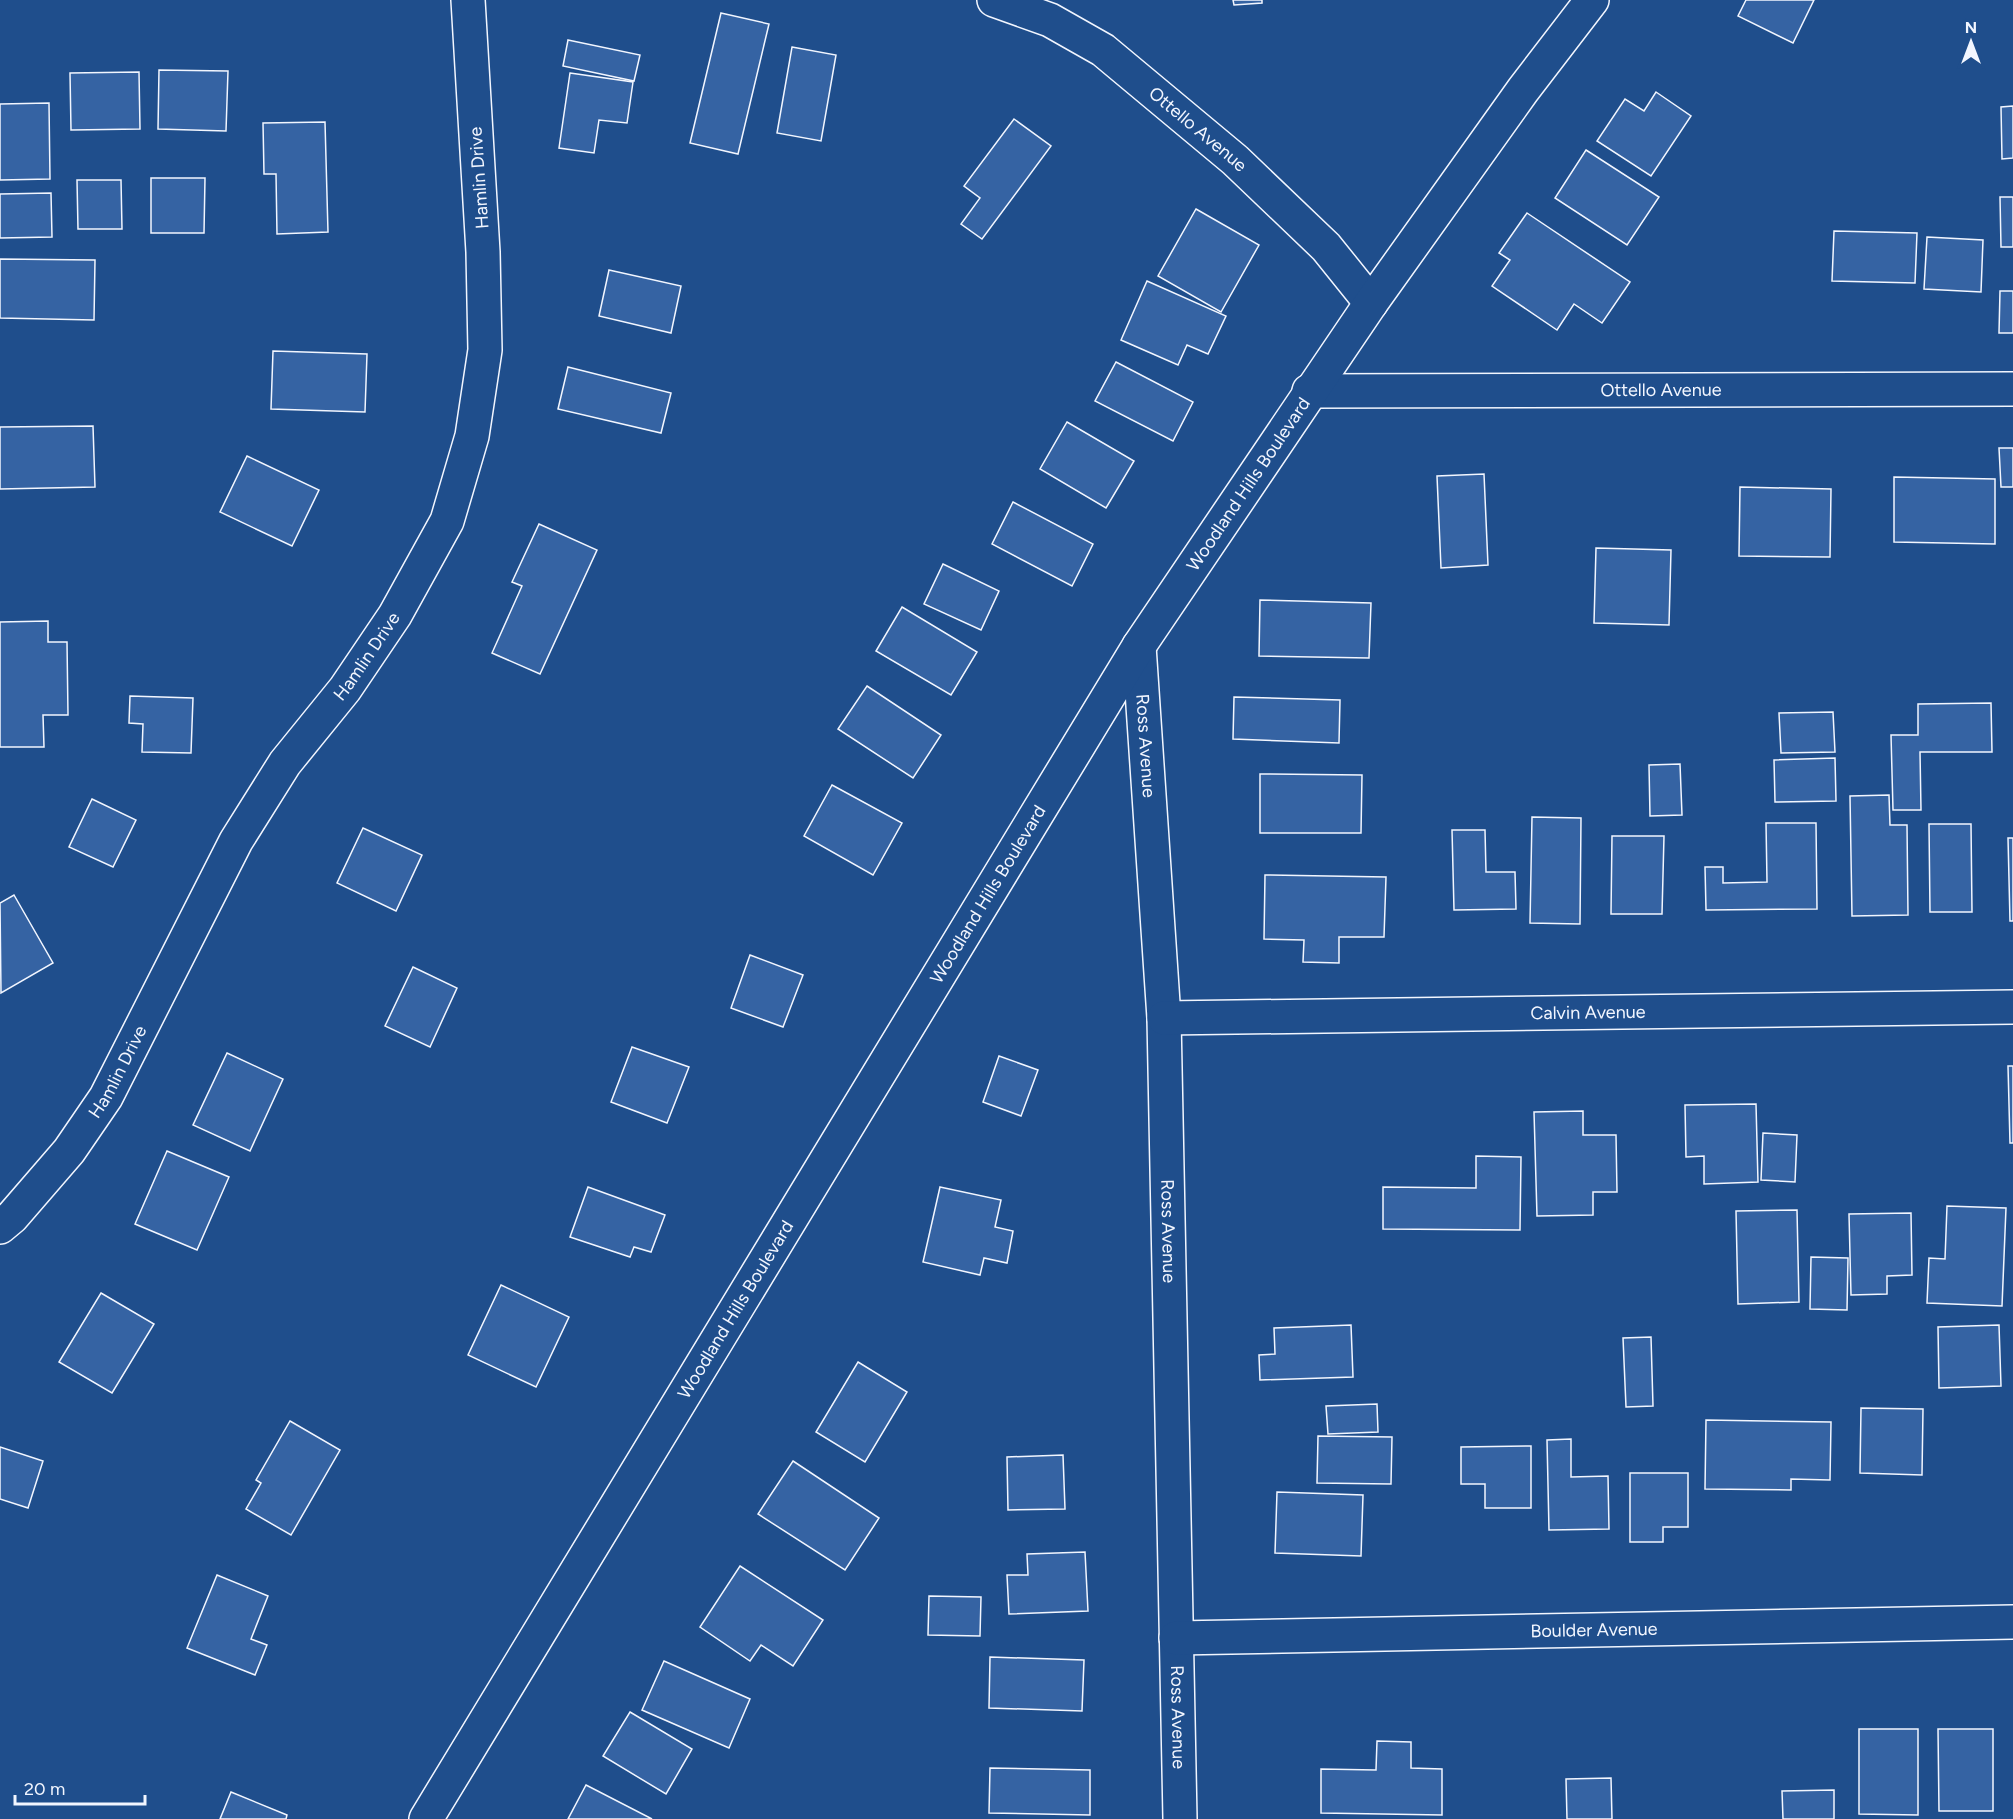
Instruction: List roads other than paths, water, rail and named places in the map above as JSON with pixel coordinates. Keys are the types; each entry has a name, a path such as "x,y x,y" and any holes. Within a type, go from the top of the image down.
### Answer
{"street":[{"name":"Hamlin Drive","path":"0,1227 12,1217 69,1151 106,1097 236,841 285,763 345,689 395,615 447,520 472,436 485,350 483,252 468,0"},
{"name":"Ottello Avenue","path":"994,0 1049,10 1103,50 1235,160 1326,247 1371,303"},
{"name":"Woodland Hills Boulevard","path":"426,1819 1139,646 1309,391 1523,90 1592,0"},
{"name":"Ottello Avenue","path":"1309,391 2013,389"},
{"name":"Ross Avenue","path":"1139,646 1164,1018 1180,1819"},
{"name":"Calvin Avenue","path":"1164,1018 2013,1006"},
{"name":"Boulder Avenue","path":"1176,1638 2013,1622"}]}
